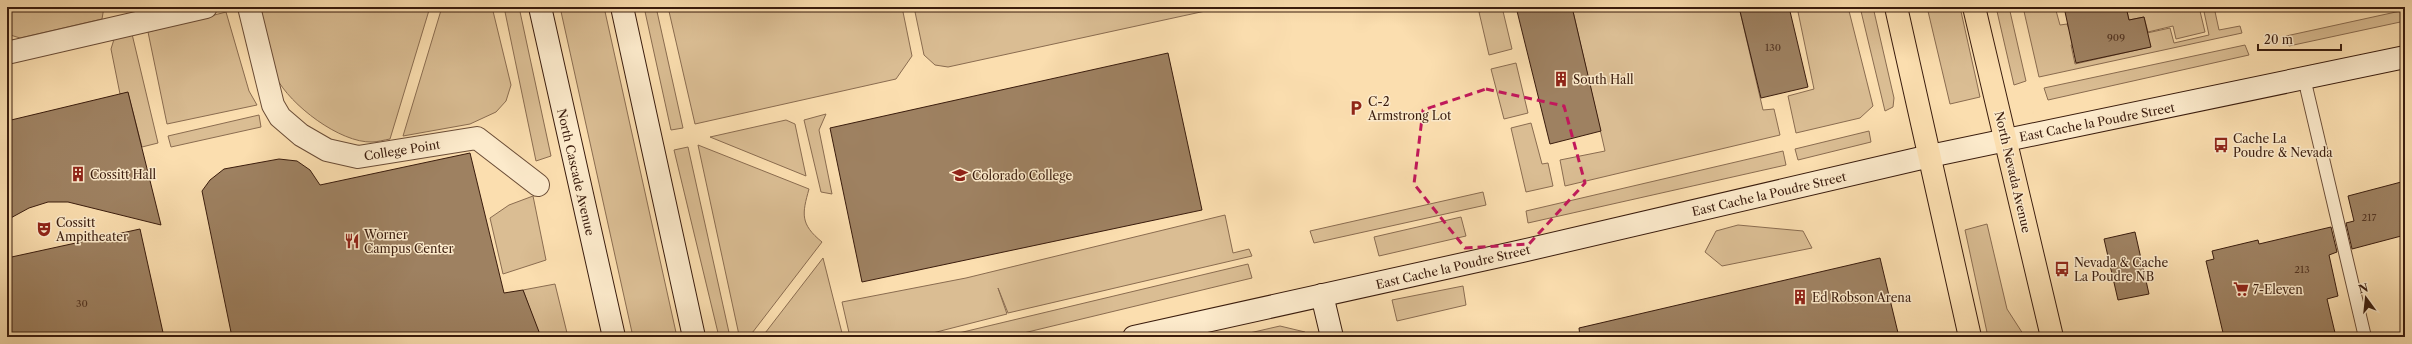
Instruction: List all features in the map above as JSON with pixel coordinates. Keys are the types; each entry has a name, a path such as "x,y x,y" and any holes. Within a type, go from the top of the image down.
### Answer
{"main road":[{"path":"1896,7 1970,337"},
{"name":"North Nevada Avenue","path":"1974,7 2007,140 2052,337"}],"street":[{"path":"11,52 206,7"},
{"name":"College Point","path":"249,7 273,105 280,117 301,135 327,150 358,157 478,138 538,185"},
{"name":"North Cascade Avenue","path":"540,7 614,337"},
{"path":"622,7 694,337"},
{"name":"East Cache la Poudre Street","path":"1134,337 1522,252 1930,156 2405,57"},
{"path":"1322,295 1332,337"}],"lane":[{"path":"2304,78 2365,337"}],"highlighted area":[{"path":"1486,89 1564,106 1585,183 1529,244 1465,248 1414,184 1423,110"}],"shaded area":[{"path":"7,7 104,7 102,19 20,38 7,34"},
{"path":"255,7 430,7 390,139 372,142 359,141 345,136 317,120 292,99 283,88 272,69"},
{"path":"442,7 492,7 511,85 506,101 496,112 470,124 403,136"},
{"path":"504,7 519,7 551,156 536,161"},
{"path":"560,7 604,7 677,337 633,337"},
{"path":"644,7 656,7 683,128 671,130"},
{"path":"668,7 902,7 912,56 896,79 695,124"},
{"path":"914,7 1213,7 1210,10 948,67 935,65 924,55"},
{"path":"1502,7 1512,49 1489,55 1479,12"},
{"path":"1572,7 1739,7 1763,110 1774,109 1780,135 1565,186 1560,160 1605,151"},
{"path":"1797,7 1848,7 1873,106 1860,118 1796,133 1788,96 1814,89"},
{"path":"1860,7 1873,7 1894,98 1893,107 1885,111"},
{"path":"1927,7 1960,7 1980,97 1950,104"},
{"path":"1996,7 2009,7 2026,81 2014,85"},
{"path":"2023,7 2055,7 2060,25 2067,24 2069,29 2085,42 2071,45 2075,64 2150,47 2147,33 2170,28 2174,43 2209,35 2203,7 2214,7 2219,30 2240,26 2242,33 2039,77"},
{"path":"2142,7 2199,7 2205,32 2176,39 2173,26 2148,32 2144,17 2129,20 2127,11"},
{"path":"2405,10 2405,21 2289,46 2286,36"},
{"path":"226,12 249,91 257,105 167,124 148,32"},
{"path":"132,34 158,143 142,147 128,93 120,94 111,49 115,36"},
{"path":"2245,45 2249,55 2048,100 2044,88"},
{"path":"1516,63 1528,113 1504,119 1491,69"},
{"path":"826,114 819,130 832,194 821,192 804,120"},
{"path":"259,115 261,127 171,147 168,136"},
{"path":"786,120 795,124 806,176 710,137"},
{"path":"1531,123 1542,164 1548,163 1553,186 1526,192 1511,128"},
{"path":"1869,131 1871,142 1798,160 1795,149"},
{"path":"698,145 809,189 804,212 806,224 815,236 822,242 749,337 739,335"},
{"path":"688,147 730,337 719,337 674,150"},
{"path":"1783,151 1786,165 1528,223 1526,211"},
{"path":"1483,192 1486,205 1314,243 1310,231"},
{"path":"533,196 546,260 503,274 490,218 509,205"},
{"path":"1225,215 1233,253 1249,249 1252,256 1008,313 998,288 1007,314 917,337 850,337 842,302 966,278"},
{"path":"1461,217 1466,236 1379,256 1374,237"},
{"path":"1987,224 2007,309 2025,337 1988,337 1965,230"},
{"path":"1738,225 1803,231 1812,248 1722,266 1705,252 1716,231"},
{"path":"823,258 843,337 762,337"},
{"path":"1248,264 1252,278 1007,337 942,337"},
{"path":"555,284 568,337 540,337 523,290"},
{"path":"1463,286 1466,305 1397,321 1392,300"},
{"path":"1280,326 1305,332 1307,337 1232,337"}],"building":[{"name":"South Hall","path":"1516,7 1572,7 1601,131 1550,144"},
{"path":"1739,7 1789,7 1808,87 1761,98"},
{"path":"2064,7 2126,7 2129,20 2144,17 2151,47 2076,63"},
{"path":"1168,53 1202,210 862,282 830,128"},
{"name":"Cossitt Hall","path":"128,92 161,225 68,202 48,202 29,208 7,220 7,121"},
{"name":"Worner Campus Center","path":"470,153 504,293 523,290 541,337 232,337 202,191 210,180 224,169 279,159 297,161 310,170 320,185"},
{"path":"2405,181 2405,235 2352,249 2346,223 2354,221 2348,196"},
{"path":"2331,227 2337,252 2329,255 2338,296 2327,299 2336,337 2224,337 2206,261 2214,259 2212,251 2258,240 2259,244"},
{"path":"140,229 164,337 7,337 7,258"},
{"path":"2135,232 2149,294 2118,300 2104,239"},
{"name":"Ed Robson Arena","path":"1880,258 1899,337 1580,337 1579,328"}],"place":[{"name":"South Hall","path":"1561,79"},
{"name":"C-2 Armstrong Lot","path":"1356,108"},
{"name":"Cache La Poudre & Nevada","path":"2221,145"},
{"name":"Cossitt Hall","path":"78,174"},
{"name":"Colorado College","path":"960,175"},
{"name":"Cossitt Ampitheater","path":"44,229"},
{"name":"Worner Campus Center","path":"352,241"},
{"name":"Nevada & Cache La Poudre NB","path":"2062,269"},
{"name":"7-Eleven","path":"2241,289"},
{"name":"Ed Robson Arena","path":"1800,297"}]}
